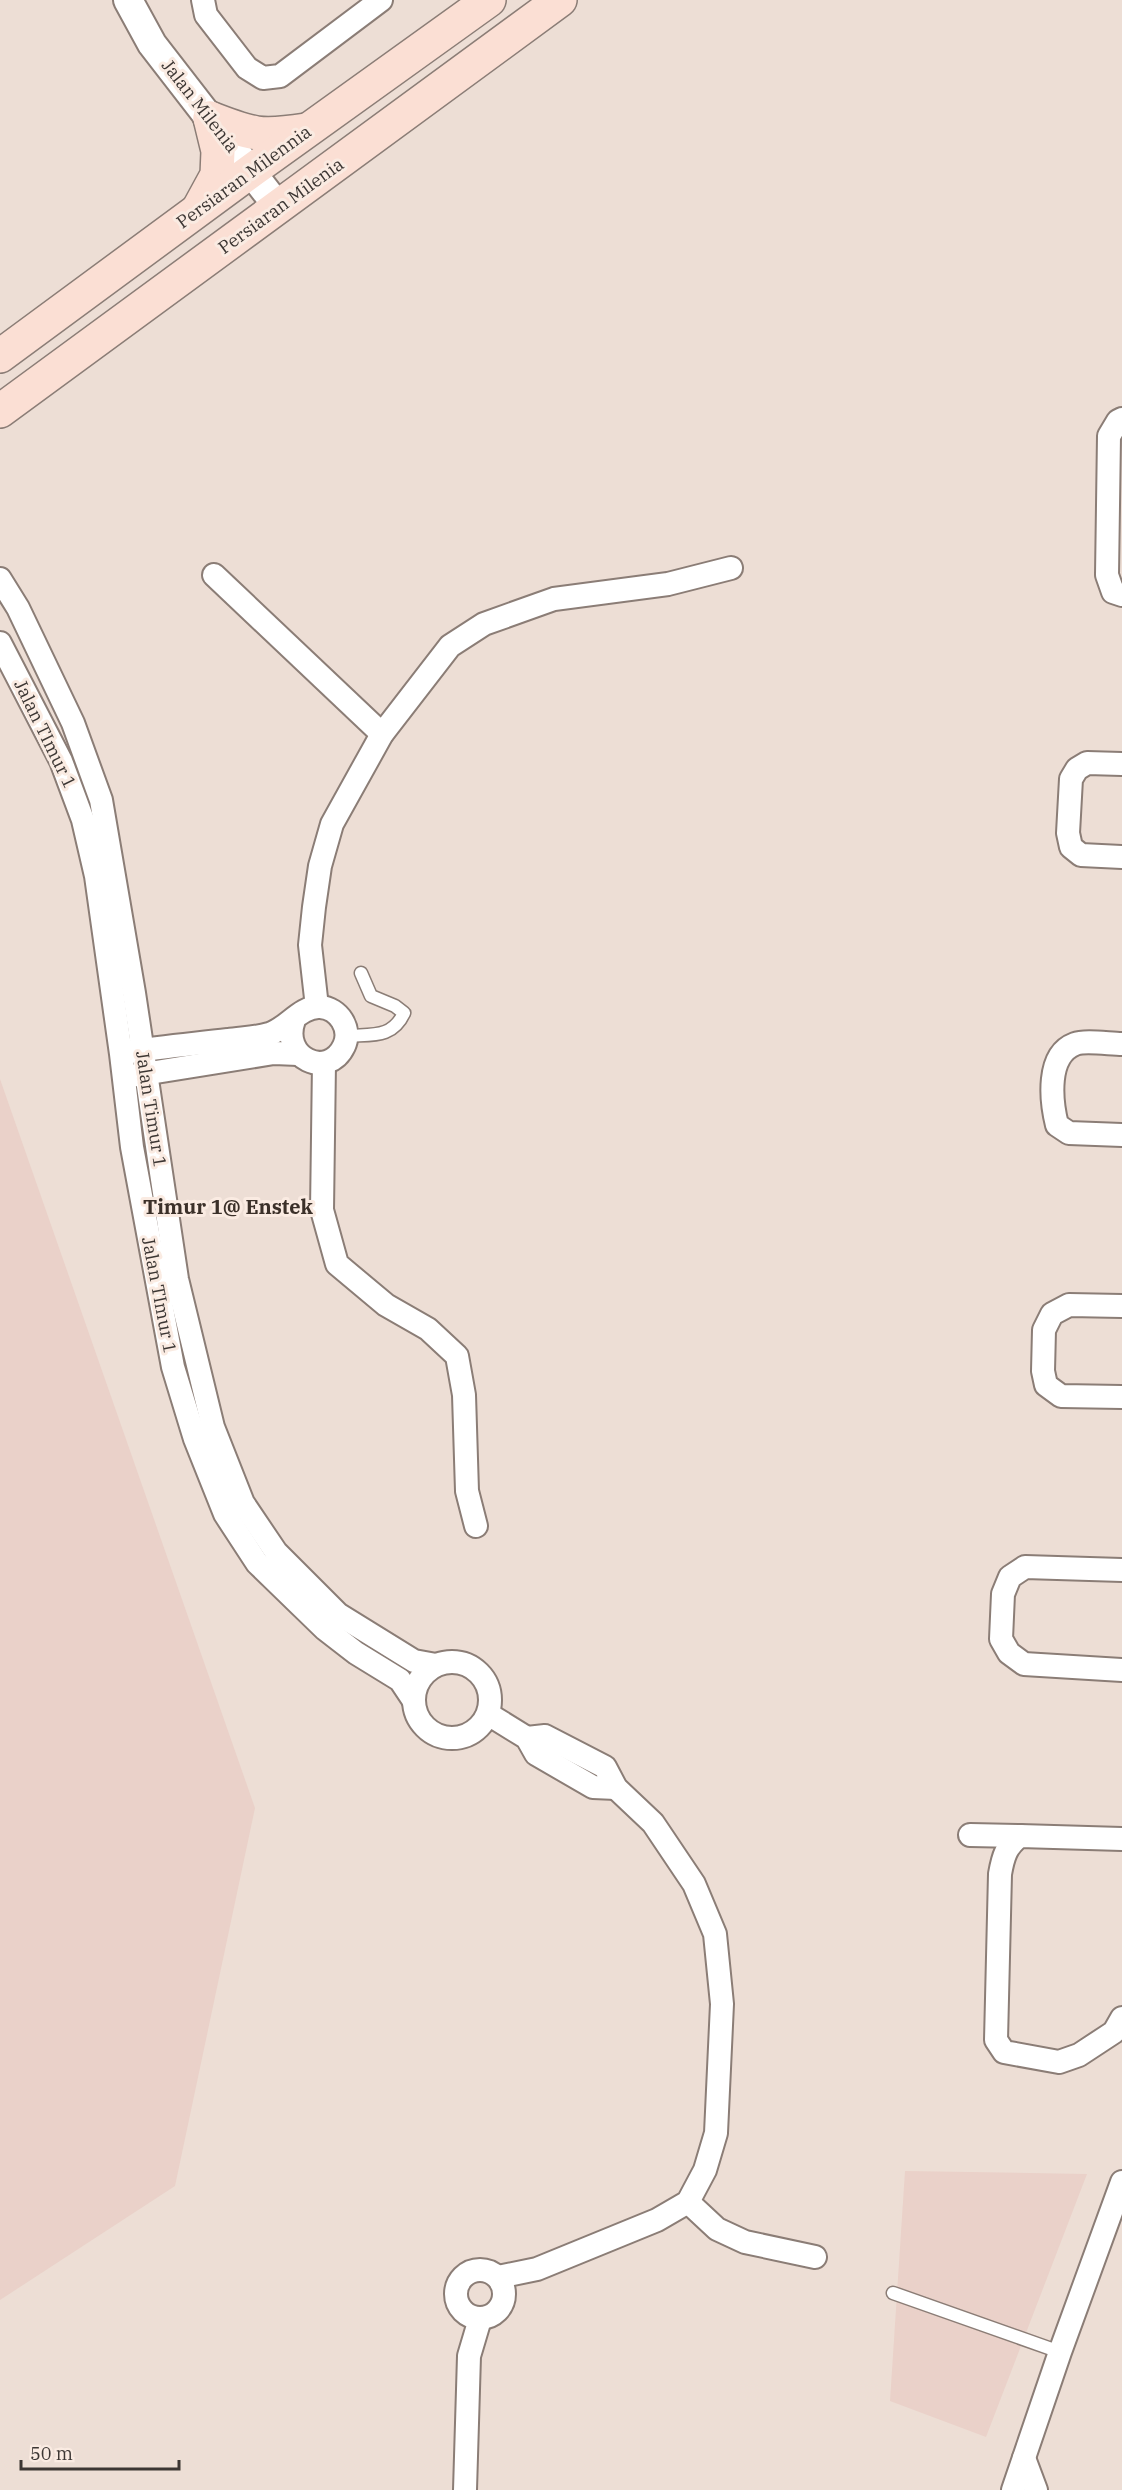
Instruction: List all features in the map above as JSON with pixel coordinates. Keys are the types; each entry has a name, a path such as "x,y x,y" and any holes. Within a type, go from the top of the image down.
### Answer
{"main road":[{"name":"Persiaran Milennia","path":"0,356 251,171 489,0"},
{"name":"Persiaran Milenia","path":"0,411 560,0"},
{"path":"210,118 248,134 272,135 309,129"},
{"path":"198,210 217,175 218,151 210,118"}],"street":[{"name":"Jalan Milenia","path":"128,0 152,44 279,208"},
{"path":"203,0 206,15 247,68 263,78 280,76 381,0"},
{"path":"1122,419 1118,421 1109,436 1107,576 1113,592 1122,595"},
{"path":"317,1007 310,945 320,866 333,824 382,734 450,645 484,624 554,599 668,584 731,568"},
{"path":"213,575 382,734"},
{"name":"Jalan Timur 1","path":"0,579 18,608 73,723 101,800 135,1076 177,1279 213,1427 243,1503 276,1552 338,1614 414,1661 436,1665"},
{"name":"Jalan TImur 1","path":"0,643 62,761 83,820 131,1052"},
{"path":"1122,764 1087,763 1077,769 1071,779 1068,833 1071,847 1081,855 1122,857"},
{"path":"131,1052 269,1034 308,1009 317,1007 326,1008 341,1018 347,1036 340,1053 324,1063 314,1063 298,1054 274,1053 135,1076"},
{"path":"294,1020 291,1038 298,1054"},
{"path":"1122,1044 1076,1043 1061,1053 1055,1067 1053,1108 1057,1125 1069,1132 1122,1135"},
{"path":"324,1063 322,1210 337,1264 386,1305 428,1329 457,1356 464,1395 467,1491 476,1527"},
{"name":"Jalan TImur 1","path":"135,1076 132,1147 173,1367 195,1439 225,1514 257,1563 325,1629 356,1653 400,1680 414,1701"},
{"path":"1122,1306 1069,1305 1052,1314 1044,1330 1043,1371 1046,1385 1061,1396 1122,1397"},
{"path":"1122,1570 1025,1567 1010,1576 1003,1594 1001,1639 1009,1653 1024,1664 1122,1670"},
{"path":"448,1661 461,1662 474,1667 483,1676 489,1688 491,1701 488,1714 480,1726 468,1735 453,1738 439,1736 426,1728 417,1715 414,1701 419,1681 426,1672 448,1661"},
{"path":"488,1714 527,1738 536,1754 593,1787 616,1788 653,1823 694,1884 716,1934 722,2004 716,2133 705,2170 688,2202 657,2220 537,2269 498,2277"},
{"path":"970,1835 1122,1839"},
{"path":"1020,1836 1010,1844 1003,1856 1000,1874 996,2040 1004,2052 1059,2062 1079,2055 1114,2032 1122,2018"},
{"path":"1013,2490 1122,2181"},
{"path":"688,2202 717,2229 745,2242 815,2257"},
{"path":"479,2269 490,2271 498,2277 505,2295 503,2304 497,2312 480,2319 469,2316 461,2309 456,2289 461,2279 469,2272 479,2269"},
{"path":"465,2490 469,2356 480,2319"},
{"path":"1024,2458 1036,2490"}],"lane":[{"path":"347,1036 387,1033 400,1023 404,1014 395,1006 371,996 361,973"},
{"path":"893,2293 1060,2352"}],"shaded area":[{"path":"0,1079 255,1808 175,2186 0,2300"},
{"path":"905,2171 1087,2174 986,2437 890,2401"}],"district":[{"name":"Timur 1@ Enstek","path":"228,1207"}]}
